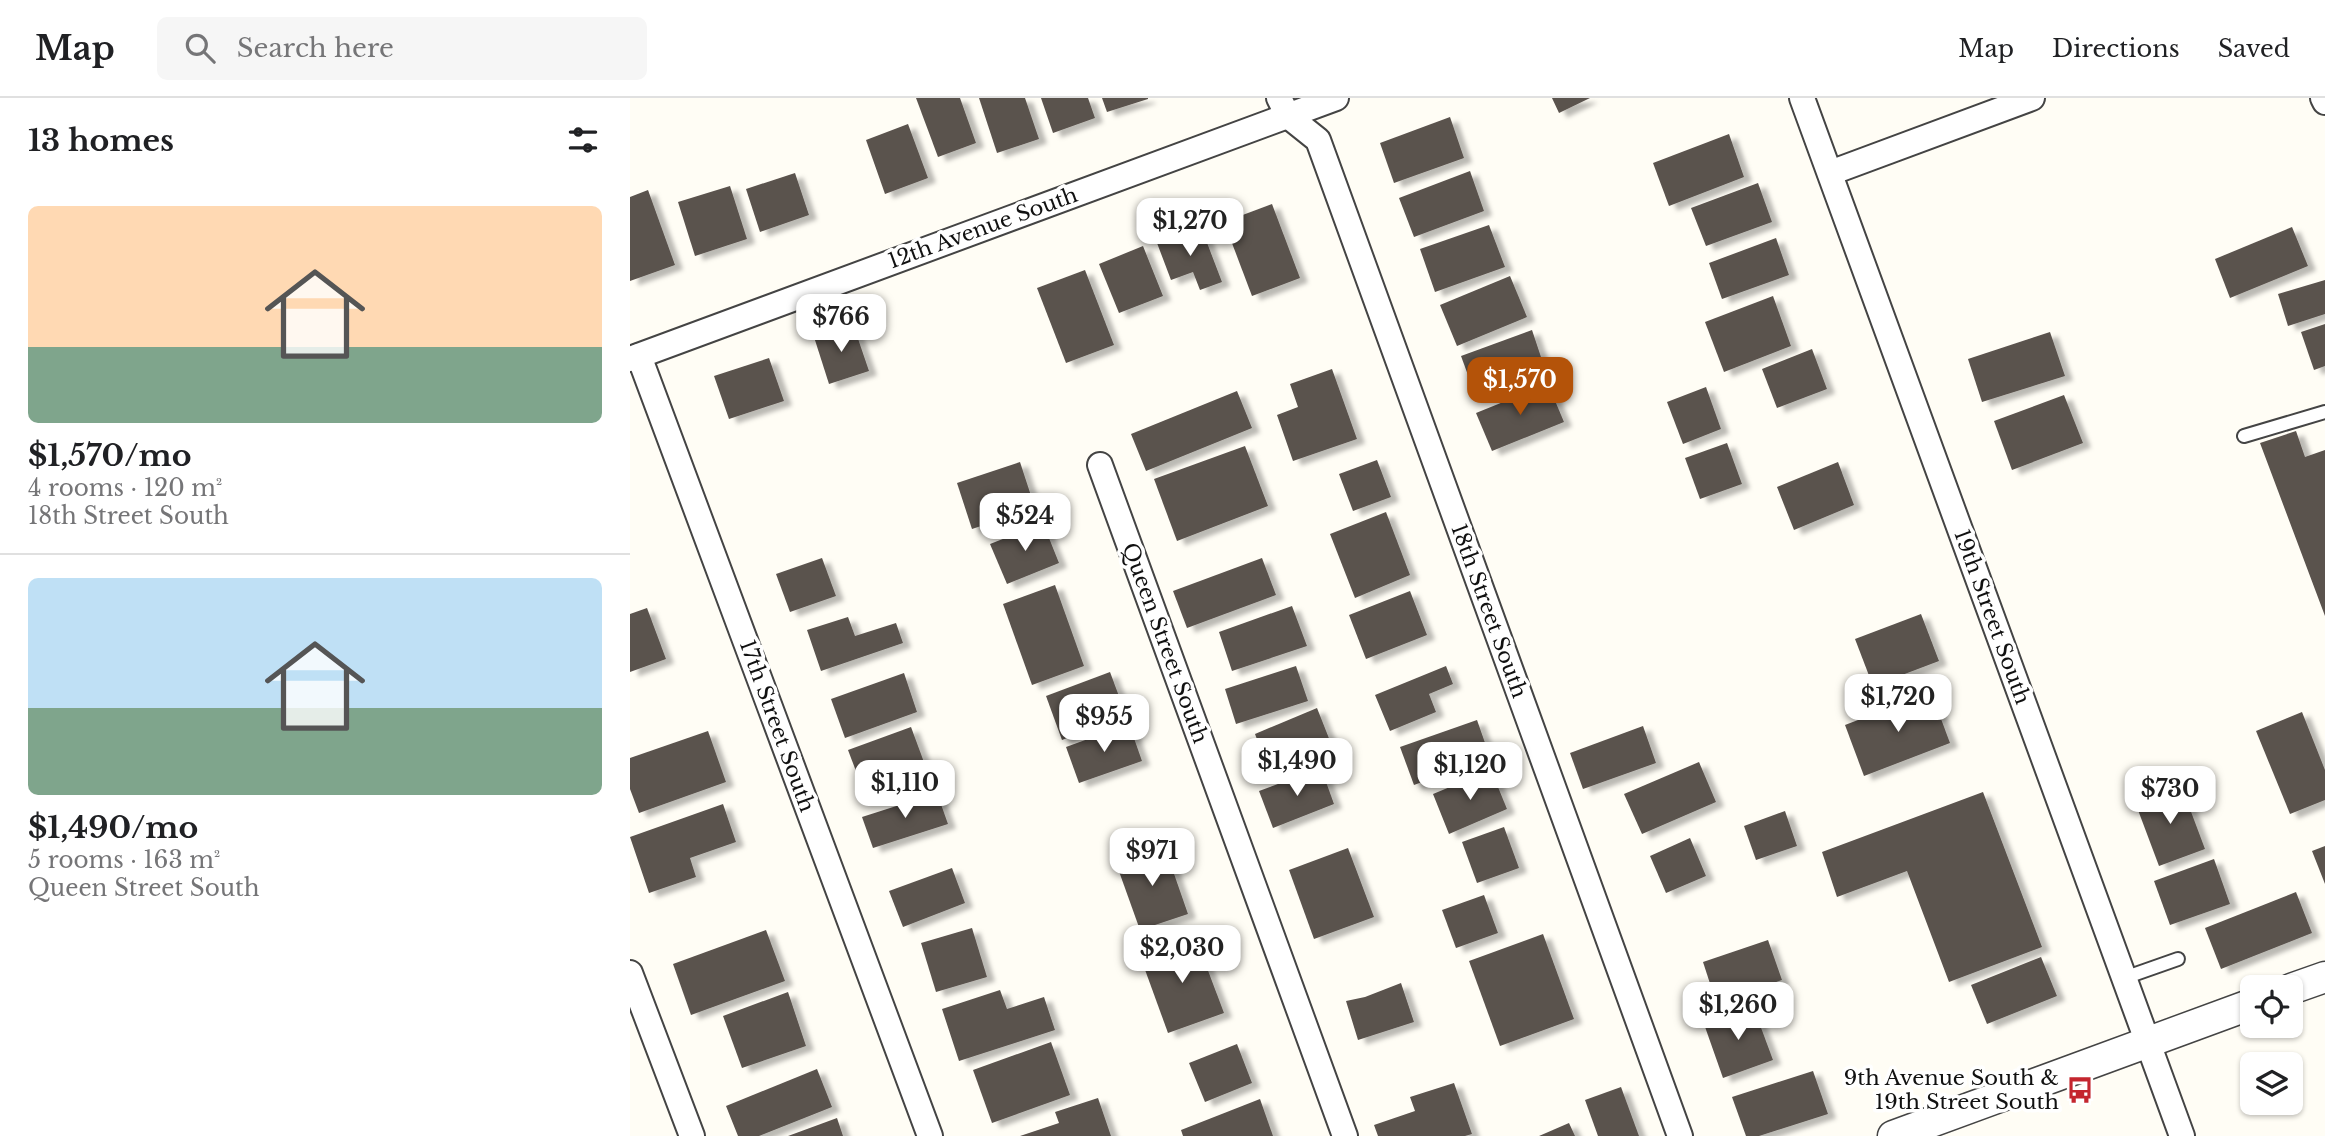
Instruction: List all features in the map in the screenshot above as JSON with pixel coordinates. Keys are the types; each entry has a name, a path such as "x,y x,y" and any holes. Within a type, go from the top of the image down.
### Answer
{"street":[{"name":"12th Avenue South","path":"634,357 1284,107 1336,98"},
{"name":"19th Street South","path":"1802,98 2182,1136"},
{"path":"1830,173 2032,98"},
{"name":"18th Street South","path":"1284,107 1318,140 1680,1136"},
{"name":"17th Street South","path":"634,357 930,1136"},
{"name":"Queen Street South","path":"1100,465 1345,1136"},
{"path":"630,973 691,1136"},
{"path":"2303,985 2325,977"},
{"path":"1893,1136 2240,1008"}],"lane":[{"path":"2244,436 2325,412"},
{"path":"2124,978 2178,959"}],"building":[{"path":"916,98 960,98 976,143 938,157"},
{"path":"979,98 1025,98 1039,139 997,153"},
{"path":"1041,98 1088,98 1095,118 1053,133"},
{"path":"1102,98 1148,98 1148,99 1107,112"},
{"path":"1552,98 1590,98 1559,113"},
{"path":"1450,117 1464,158 1394,183 1380,143"},
{"path":"908,124 928,178 885,194 866,140"},
{"path":"1729,134 1744,177 1669,206 1653,163"},
{"path":"1470,171 1484,211 1414,237 1399,198"},
{"path":"795,173 809,215 760,232 746,189"},
{"path":"1758,183 1772,222 1706,246 1691,208"},
{"path":"730,186 747,239 695,256 678,202"},
{"path":"648,190 675,265 630,281 630,197"},
{"path":"1272,204 1300,278 1252,296 1224,222"},
{"path":"1489,225 1505,267 1435,292 1420,249"},
{"path":"1201,227 1222,282 1200,290 1193,272 1171,280 1157,243"},
{"path":"2292,227 2308,266 2230,298 2215,259"},
{"path":"1776,238 1789,275 1722,299 1709,263"},
{"path":"1143,246 1163,296 1119,313 1099,264"},
{"path":"1085,270 1114,345 1066,363 1037,288"},
{"path":"1510,276 1527,317 1457,346 1440,305"},
{"path":"2325,280 2325,314 2288,326 2278,294"},
{"path":"1773,296 1791,346 1724,372 1705,322"},
{"path":"853,324 869,371 829,384 814,337"},
{"path":"2325,324 2325,366 2314,370 2301,332"},
{"path":"1532,330 1546,372 1476,397 1461,356"},
{"path":"2050,332 2065,376 1982,402 1968,359"},
{"path":"1812,349 1827,389 1777,408 1762,369"},
{"path":"769,358 784,401 729,419 714,376"},
{"path":"1332,369 1357,439 1293,461 1277,415 1298,407 1290,384"},
{"path":"1548,384 1564,422 1492,451 1476,413"},
{"path":"1706,387 1721,429 1683,444 1667,402"},
{"path":"1237,391 1252,428 1146,471 1131,434"},
{"path":"2064,395 2083,443 2012,470 1994,421"},
{"path":"2296,431 2305,457 2325,450 2325,616 2260,443"},
{"path":"1727,443 1742,484 1700,499 1685,458"},
{"path":"1245,446 1268,506 1177,541 1154,479"},
{"path":"1377,460 1391,497 1353,511 1339,474"},
{"path":"1020,462 1035,508 972,529 957,483"},
{"path":"1838,462 1854,505 1794,530 1777,487"},
{"path":"1386,512 1410,575 1355,598 1330,534"},
{"path":"1043,523 1059,563 1007,584 990,544"},
{"path":"822,558 836,596 790,612 776,574"},
{"path":"1262,558 1276,595 1187,628 1173,591"},
{"path":"1055,585 1084,666 1032,685 1003,604"},
{"path":"1410,591 1427,635 1366,659 1349,615"},
{"path":"1292,606 1307,646 1232,671 1219,632"},
{"path":"647,608 666,659 630,672 630,614"},
{"path":"1921,614 1939,661 1873,686 1855,639"},
{"path":"848,617 855,636 896,623 903,643 821,671 807,630"},
{"path":"1296,666 1308,701 1236,724 1225,689"},
{"path":"1446,666 1453,684 1429,694 1436,712 1390,731 1375,695"},
{"path":"1110,672 1126,715 1062,740 1046,696"},
{"path":"904,673 917,712 845,738 831,699"},
{"path":"1931,692 1950,743 1864,776 1845,725"},
{"path":"1317,708 1334,751 1271,776 1255,734"},
{"path":"2302,712 2325,770 2325,800 2290,814 2256,731"},
{"path":"1477,720 1490,757 1414,785 1400,747"},
{"path":"1129,724 1142,761 1079,783 1066,747"},
{"path":"1643,726 1656,763 1583,789 1570,753"},
{"path":"911,727 928,773 865,795 848,750"},
{"path":"708,731 726,782 639,813 630,789 630,758"},
{"path":"1699,762 1716,802 1642,834 1624,794"},
{"path":"1321,768 1334,804 1273,828 1259,791"},
{"path":"1491,770 1507,809 1449,834 1433,794"},
{"path":"2181,785 2205,849 2159,866 2135,802"},
{"path":"1983,792 2042,947 1949,982 1907,871 1837,897 1822,852"},
{"path":"937,793 948,824 873,848 862,817"},
{"path":"723,804 736,842 690,858 696,877 649,893 630,837"},
{"path":"1785,811 1797,846 1756,860 1744,826"},
{"path":"1504,827 1519,868 1477,883 1462,842"},
{"path":"1690,838 1706,876 1666,893 1650,856"},
{"path":"1164,845 1188,914 1140,930 1116,863"},
{"path":"2325,846 2325,884 2312,851"},
{"path":"1348,848 1374,917 1314,939 1289,870"},
{"path":"2214,859 2230,904 2170,925 2154,881"},
{"path":"952,868 965,903 903,927 889,891"},
{"path":"2296,892 2312,933 2221,969 2205,928"},
{"path":"1484,895 1498,933 1456,948 1442,910"},
{"path":"972,928 987,977 936,992 921,943"},
{"path":"766,930 785,981 691,1015 673,964"},
{"path":"1543,934 1574,1019 1500,1046 1469,961"},
{"path":"1195,936 1224,1013 1168,1033 1140,956"},
{"path":"1768,940 1782,980 1716,1002 1703,962"},
{"path":"2041,957 2057,996 1987,1024 1971,985"},
{"path":"1401,983 1414,1022 1358,1040 1346,1001 1365,997"},
{"path":"1000,990 1007,1009 1044,997 1055,1030 959,1061 942,1009"},
{"path":"788,992 806,1046 742,1068 723,1016"},
{"path":"1753,1006 1773,1060 1723,1078 1704,1024"},
{"path":"1051,1042 1070,1095 992,1123 973,1070"},
{"path":"1237,1044 1252,1083 1205,1102 1189,1063"},
{"path":"817,1069 832,1107 759,1136 738,1136 726,1106"},
{"path":"1813,1071 1828,1114 1759,1136 1746,1136 1732,1097"},
{"path":"1454,1083 1472,1134 1378,1136 1374,1125 1415,1111 1410,1097"},
{"path":"1621,1087 1639,1136 1598,1136 1585,1100"},
{"path":"1098,1098 1111,1136 1020,1136 1059,1123 1055,1112"},
{"path":"1260,1099 1273,1136 1183,1136 1181,1130"},
{"path":"837,1118 843,1136 788,1136"},
{"path":"1569,1123 1575,1136 1539,1136"}],"place":[{"name":"9th Avenue South & 19th Street South","path":"2080,1090"}]}
